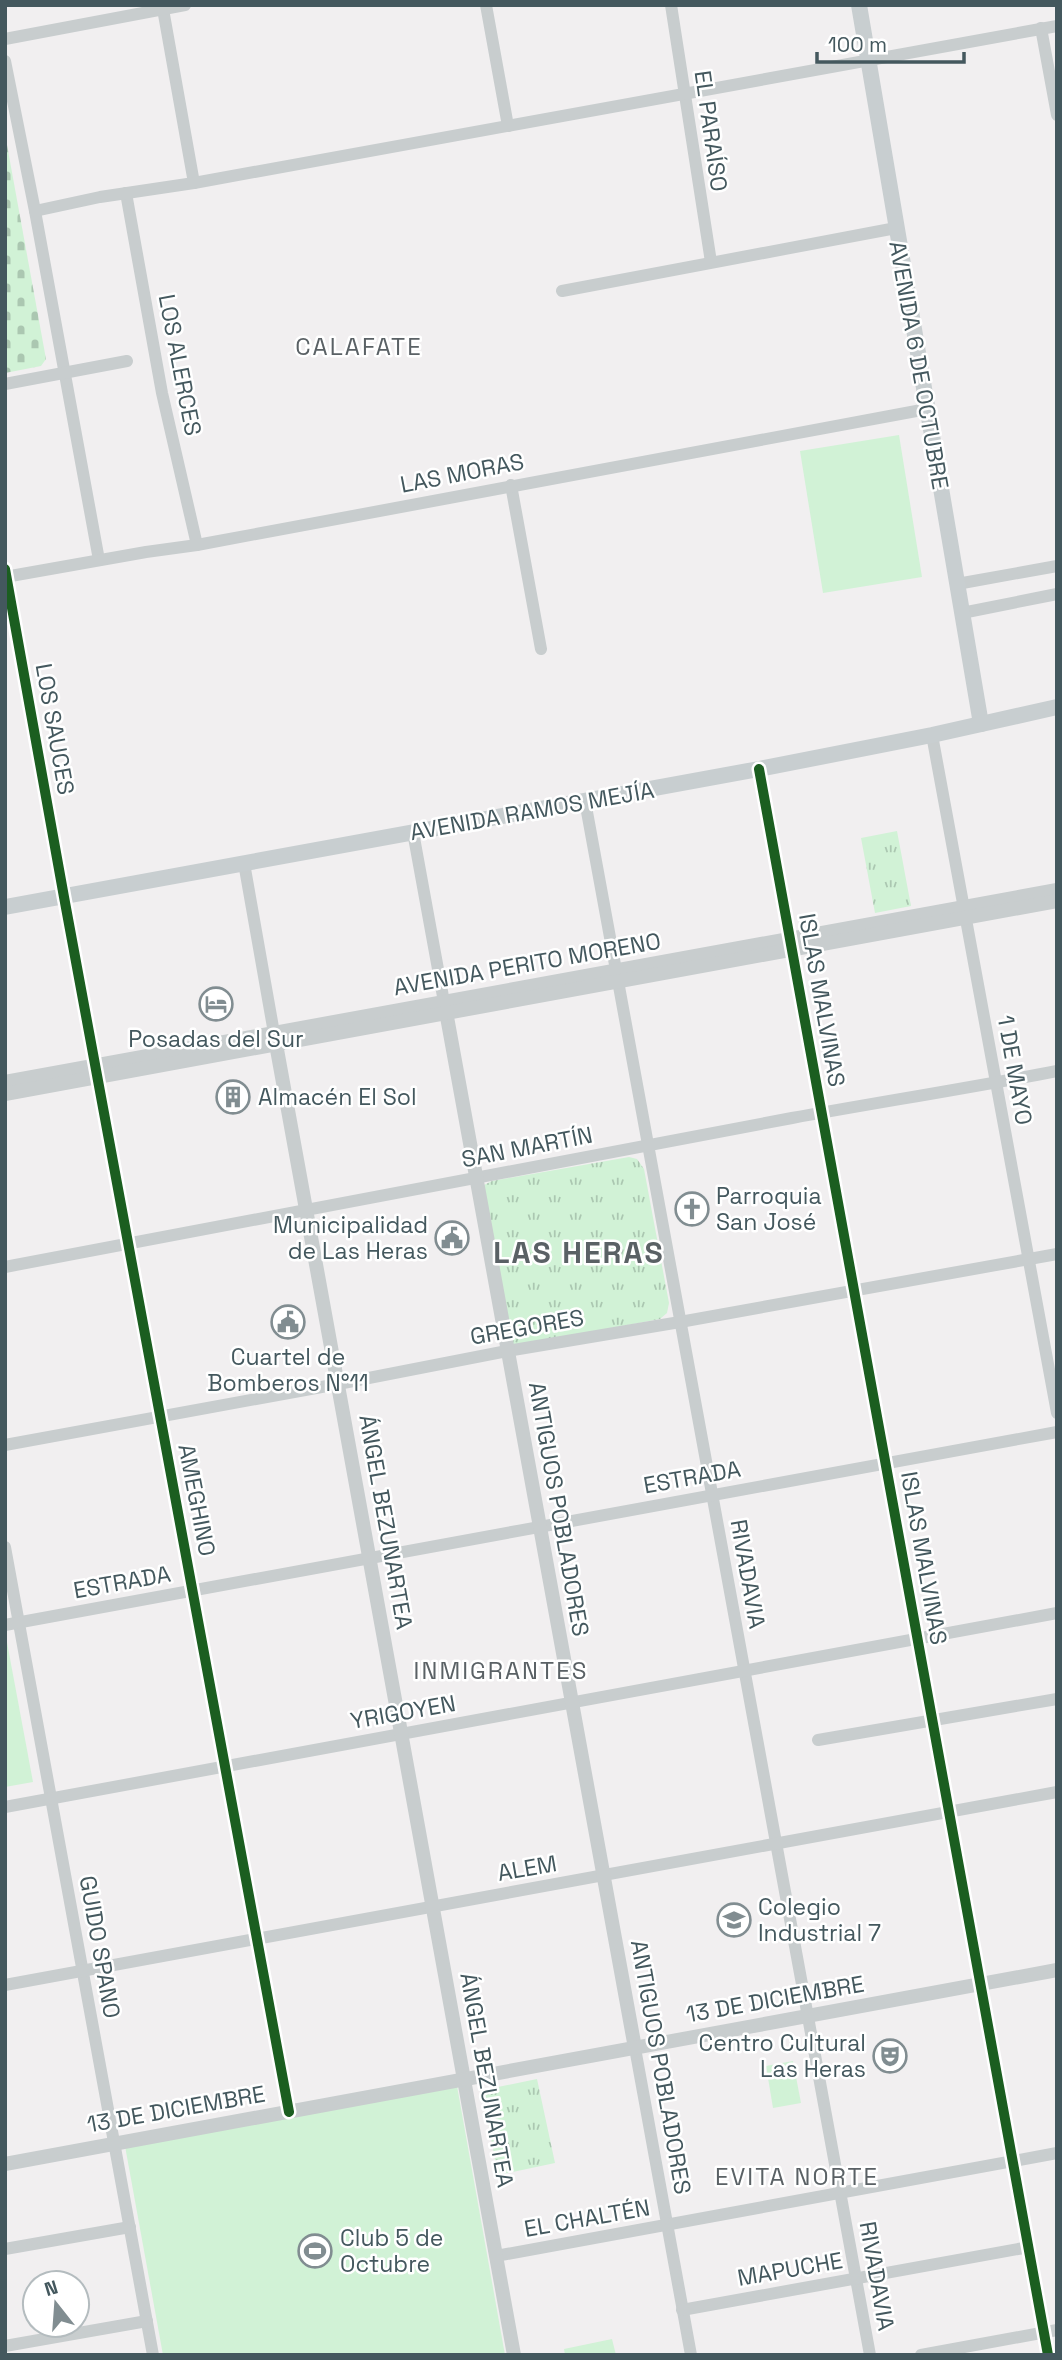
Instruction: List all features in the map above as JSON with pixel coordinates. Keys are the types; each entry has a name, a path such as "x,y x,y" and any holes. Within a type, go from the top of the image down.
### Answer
{"main road":[{"name":"AVENIDA 6 DE OCTUBRE","path":"859,5 981,724"},
{"name":"AVENIDA RAMOS MEJÍA","path":"5,908 758,769 1057,707"}],"street":[{"path":"5,39 185,5"},
{"path":"486,5 508,126"},
{"name":"EL PARAÍSO","path":"671,5 711,262"},
{"path":"163,9 194,183"},
{"path":"36,211 1057,26"},
{"path":"1041,29 1057,115"},
{"path":"5,61 36,211 99,560"},
{"name":"LOS ALERCES","path":"126,193 162,393 197,545"},
{"path":"562,290 896,228"},
{"path":"5,383 127,361"},
{"name":"LAS MORAS","path":"6,574 197,545 927,409"},
{"path":"511,485 541,649"},
{"path":"957,584 1057,566"},
{"name":"LOS SAUCES","path":"6,574 64,897"},
{"path":"962,613 1057,594"},
{"name":"1 DE MAYO","path":"932,735 1057,1413"},
{"name":"ISLAS MALVINAS","path":"758,769 1029,2248 1050,2331 1048,2355"},
{"name":"RIVADAVIA","path":"585,801 870,2355"},
{"path":"413,832 445,1008"},
{"name":"ÁNGEL BEZUNARTEA","path":"244,863 514,2355"},
{"name":"AVENIDA PERITO MORENO","path":"5,1094 96,1072 965,912 1057,890"},
{"name":"AMEGHINO","path":"64,897 289,2112"},
{"name":"AVENIDA PERITO MORENO","path":"965,912 1057,901"},
{"name":"ANTIGUOS POBLADORES","path":"445,1008 691,2355"},
{"name":"SAN MARTÍN","path":"5,1267 307,1212 476,1177 1057,1071"},
{"name":"AVENIDA PERITO MORENO","path":"5,1082 96,1072"},
{"name":"GREGORES","path":"5,1445 507,1351 1057,1254"},
{"name":"ESTRADA","path":"5,1625 1057,1432"},
{"name":"GUIDO SPANO","path":"5,1547 153,2355"},
{"name":"YRIGOYEN","path":"5,1807 1057,1613"},
{"path":"818,1741 1057,1699"},
{"name":"ALEM","path":"5,1985 1057,1791"},
{"name":"13 DE DICIEMBRE","path":"5,2164 1057,1969"},
{"name":"EL CHALTÉN","path":"496,2256 1057,2153"},
{"path":"5,2249 130,2227"},
{"name":"MAPUCHE","path":"682,2309 1029,2248"},
{"path":"5,2346 147,2320"},
{"path":"922,2355 1050,2331"}],"green space":[{"path":"5,134 46,359 41,366 5,373"},
{"path":"899,435 922,577 823,593 800,451"},
{"path":"897,831 911,906 875,913 861,838"},
{"path":"629,1157 637,1159 644,1169 669,1303 667,1313 660,1319 513,1345 484,1185 492,1181"},
{"path":"5,1638 33,1782 5,1787"},
{"path":"793,2061 801,2103 773,2108 766,2066"},
{"path":"537,2079 555,2163 498,2175 483,2096 488,2089"},
{"name":"Club 5 de Octubre","path":"457,2086 505,2355 163,2355 125,2146"},
{"path":"612,2339 616,2355 565,2355 564,2349"}],"cycle path":[{"path":"5,569 289,2112"},
{"path":"759,769 1048,2355"}],"place":[{"name":"Posadas del Sur","path":"216,1004"},
{"name":"Almacén El Sol","path":"233,1097"},
{"name":"Parroquia San José","path":"692,1209"},
{"name":"Municipalidad de Las Heras","path":"452,1238"},
{"name":"Cuartel de Bomberos N°11","path":"288,1322"},
{"name":"Colegio Industrial 7","path":"734,1920"},
{"name":"Centro Cultural Las Heras","path":"890,2056"},
{"name":"Club 5 de Octubre","path":"315,2251"}],"district":[{"name":"CALAFATE","path":"359,347"},
{"name":"LAS HERAS","path":"579,1253"},
{"name":"INMIGRANTES","path":"501,1671"},
{"name":"EVITA NORTE","path":"797,2177"}]}
